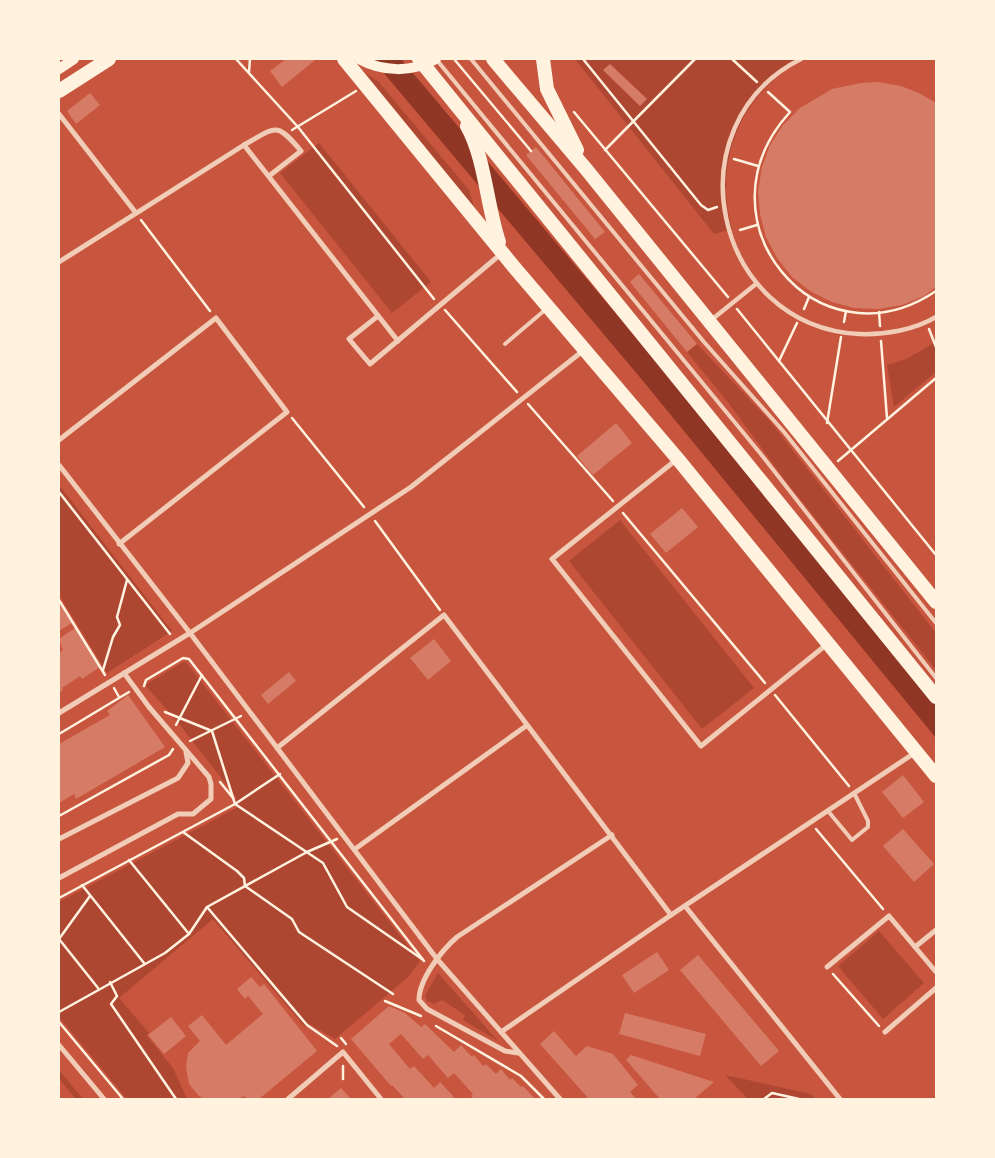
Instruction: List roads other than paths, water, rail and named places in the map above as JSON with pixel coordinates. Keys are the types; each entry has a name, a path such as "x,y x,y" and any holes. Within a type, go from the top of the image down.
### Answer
{"highway":[{"path":"59,91 109,59"},
{"path":"344,59 548,307 677,458 936,776"},
{"path":"419,59 936,697"},
{"path":"493,59 586,169 936,602"},
{"path":"543,59 543,73 547,89 586,169"},
{"path":"450,96 474,140 491,217 503,252"}],"main road":[{"path":"59,69 74,59"},
{"path":"359,59 373,65 394,70 418,66 436,59"}],"street":[{"path":"801,59 781,71 762,88 739,119 726,156 724,201 729,233 734,249 756,284 799,319 821,328 842,333 880,334 926,323 936,317"},
{"path":"59,114 136,213"},
{"path":"59,262 244,145 274,129 280,129 301,151 269,176"},
{"path":"244,145 398,341"},
{"path":"378,316 349,339 370,364 503,252"},
{"path":"709,322 756,284"},
{"path":"59,440 216,318 287,412 119,544"},
{"path":"59,713 190,633 370,515 431,472 584,349"},
{"path":"677,458 552,559 701,746 829,643"},
{"path":"59,465 190,633 437,959 560,1099"},
{"path":"277,748 444,615 526,726 612,835 671,915"},
{"path":"59,878 178,814 193,814 201,810 211,798 212,791 209,777 131,685 124,673"},
{"path":"355,849 526,726"},
{"path":"59,839 178,778 188,763 186,751"},
{"path":"501,1032 671,915 916,752"},
{"path":"519,1053 505,1051 427,1009 419,1000 422,987 437,959 457,938 612,835"},
{"path":"685,906 840,1099"},
{"path":"827,967 889,916 936,972"},
{"path":"915,947 936,930"},
{"path":"885,1032 936,988"},
{"path":"59,1046 104,1099"},
{"path":"288,1099 343,1052 381,1099"}],"lane":[{"path":"436,59 760,453 936,678"},
{"path":"471,59 698,334 784,432 936,624"},
{"path":"505,344 548,307"},
{"path":"828,811 852,840 868,827 868,821 854,793"}]}
